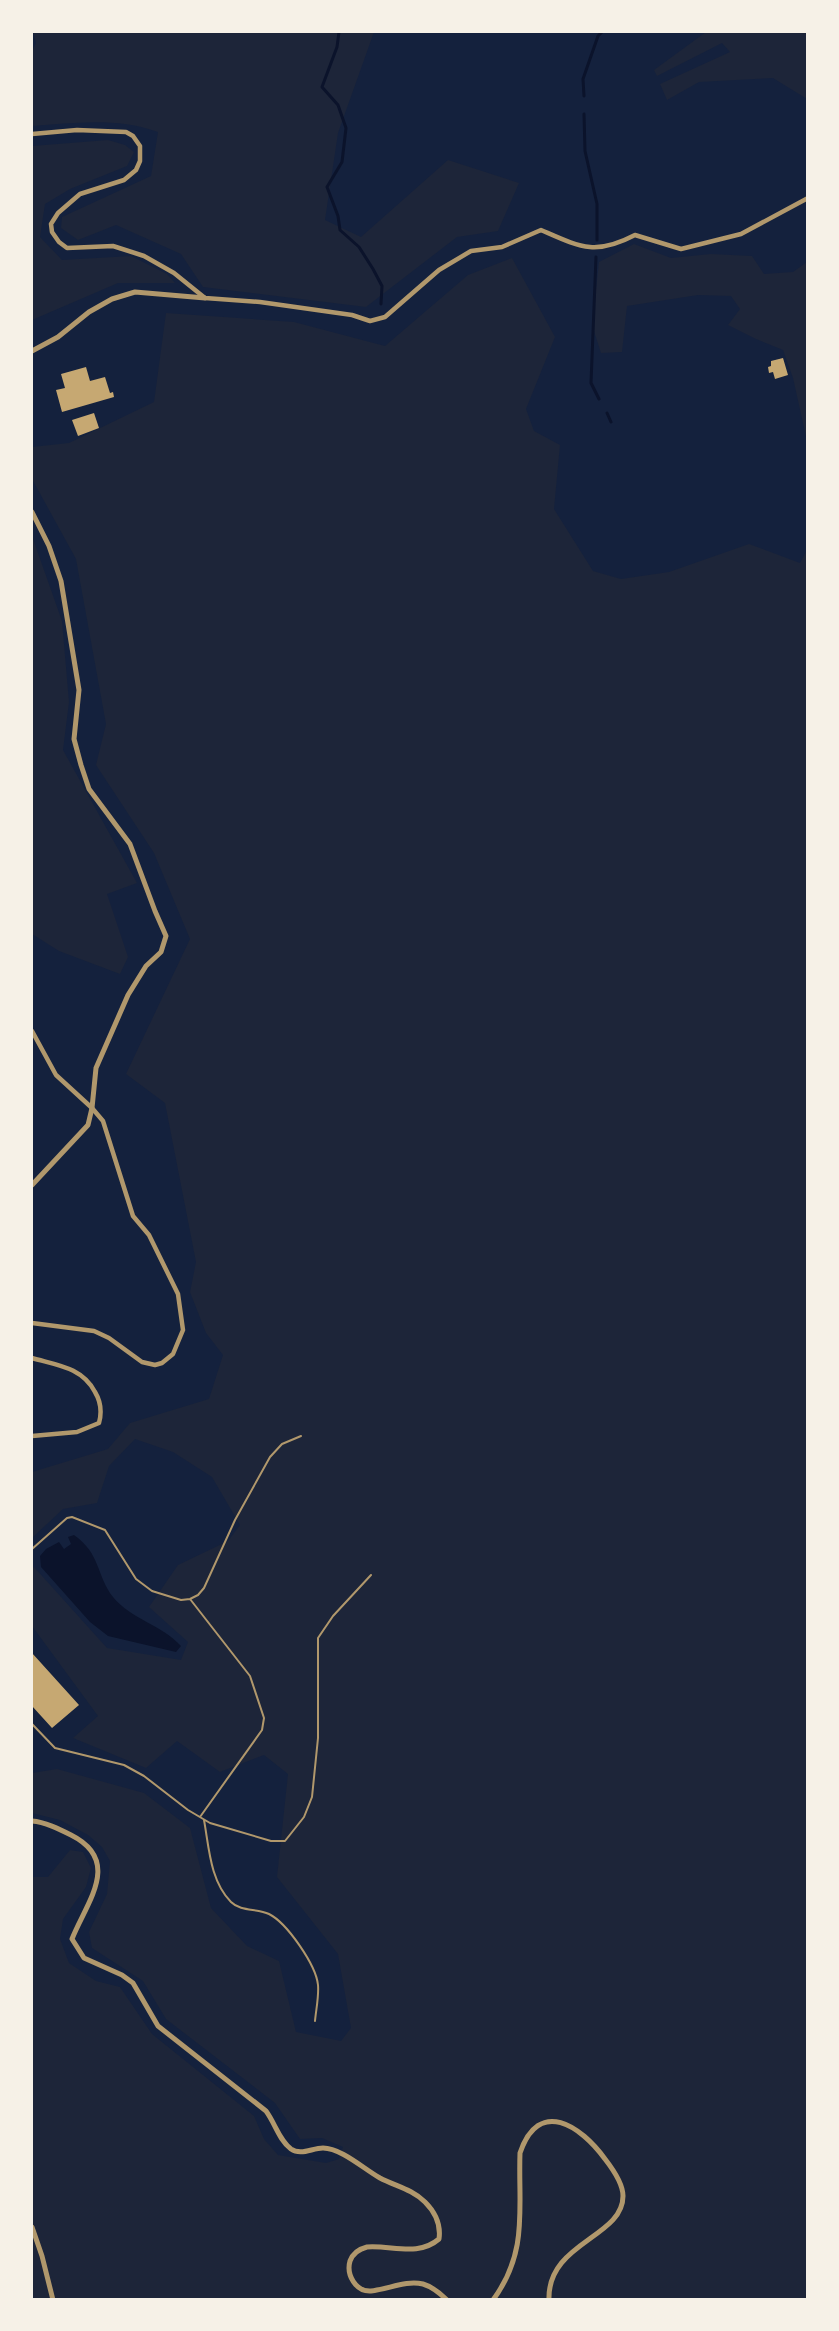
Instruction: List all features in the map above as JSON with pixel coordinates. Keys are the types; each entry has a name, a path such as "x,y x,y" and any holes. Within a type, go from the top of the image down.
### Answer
{"street":[{"path":"32,134 77,130 126,132 133,136 140,146 140,161 136,170 124,180 80,194 58,213 51,224 52,232 67,248 113,246 144,256 174,273 205,298"},
{"path":"32,351 58,337 89,312 112,299 135,292 260,302 352,315 370,321 385,317 439,270 471,251 502,247 541,230 591,249 612,245 635,235 681,249 741,234 807,198"},
{"path":"32,512 49,546 63,592 79,690 74,739 81,765 89,789 130,844 166,936 161,952 146,966 128,995 96,1068 88,1125 32,1185"},
{"path":"32,1031 56,1075 103,1121 133,1216 149,1235 178,1294 183,1330 173,1354 162,1363 154,1365 142,1362 109,1338 94,1331 32,1323"},
{"path":"32,1358 75,1370 90,1381 99,1399 101,1413 99,1423 77,1431 32,1436"},
{"path":"32,1821 50,1825 74,1836 94,1854 98,1886 72,1939 84,1958 122,1975 133,1983 158,2026 266,2111 278,2130 280,2139 290,2148 303,2151 322,2148 343,2154 380,2178 411,2191 426,2202 439,2225 439,2240 431,2246 414,2250 367,2247 360,2249 352,2256 348,2267 355,2284 363,2290 371,2291 411,2283 424,2284 435,2289 447,2300"},
{"path":"494,2300 517,2254 520,2230 520,2153 528,2135 540,2124 557,2122 568,2124 584,2134 594,2144 612,2169 623,2196 620,2210 609,2223 560,2262 554,2272 549,2300"},
{"path":"32,2227 42,2256 52,2300"}],"lane":[{"path":"32,1549 67,1518 72,1517 105,1530 136,1579 144,1585 171,1598 190,1599 204,1588 235,1520 270,1457 282,1444 301,1436"},
{"path":"32,1724 55,1748 124,1765 144,1776 204,1820 271,1841 285,1841 304,1816 312,1797 318,1738 318,1638 333,1616 371,1575"},
{"path":"190,1599 250,1676 264,1718 262,1730 200,1817"},
{"path":"204,1820 218,1884 231,1902 239,1908 259,1910 270,1915 285,1925 299,1945 318,1983 315,2021"}],"shaded area":[{"path":"33,32 374,32 338,133 325,220 361,237 448,160 519,183 498,231 457,237 366,307 203,287 181,254 116,225 78,240 61,228 62,217 151,176 158,132 127,124 111,123 32,126 32,51 36,43"},
{"path":"706,32 807,32 807,99 773,78 699,82 667,100 660,84 730,52 722,43 657,76 654,70"},
{"path":"108,140 125,145 134,152 127,166 70,189 45,204 40,237 62,260 131,256 167,274 175,283 118,283 32,320 32,146"},
{"path":"634,244 671,258 711,254 752,256 764,274 793,272 807,262 807,441 793,378 783,350 728,325 740,309 731,296 698,295 627,306 622,352 601,353 592,325 599,262"},
{"path":"512,258 555,337 526,409 534,431 560,445 554,509 593,571 621,579 669,572 749,544 800,563 807,550 807,2299 32,2299 32,1877 48,1877 70,1850 83,1852 91,1868 86,1887 63,1919 60,1939 69,1963 96,1981 120,1987 152,2034 254,2116 264,2139 278,2155 326,2163 339,2159 343,2147 322,2138 300,2139 275,2103 166,2019 143,1981 92,1948 89,1932 107,1894 110,1861 102,1847 88,1835 60,1820 32,1813 32,1773 57,1769 144,1793 190,1828 211,1908 247,1946 279,1961 296,2032 341,2041 351,2028 338,1954 277,1877 288,1774 264,1755 220,1772 177,1741 146,1768 73,1738 98,1716 32,1626 32,1568 34,1567 107,1648 181,1660 188,1642 149,1607 178,1565 228,1541 240,1525 212,1477 173,1452 135,1439 109,1466 97,1503 63,1509 32,1538 32,1472 108,1449 130,1423 209,1399 223,1355 206,1333 190,1292 196,1262 165,1103 126,1074 190,939 154,853 96,765 106,724 76,559 32,479 32,447 69,443 154,402 166,313 294,322 385,346 468,275"},
{"path":"32,536 62,621 69,702 63,750 137,883 107,894 128,957 120,974 59,951 32,934"},
{"path":"74,1535 83,1542 94,1557 113,1597 120,1605 173,1639 181,1646 176,1652 108,1636 90,1622 41,1567 40,1556 46,1549 59,1542 64,1549 71,1544 68,1537"}],"building":[{"path":"783,358 788,375 775,379 773,372 769,373 768,367 771,366 771,361"},
{"path":"86,367 90,381 105,377 110,393 113,392 114,397 62,412 56,390 65,388 61,374"},
{"path":"94,413 99,428 78,436 72,420"},
{"path":"32,1653 79,1705 52,1728 32,1706"}],"waterway":[{"path":"339,32 337,47 322,87 338,105 346,128 342,162 327,187 338,216 340,230 359,247 382,286 381,304"},
{"path":"584,96 583,79 598,36 602,32"},
{"path":"584,114 585,151 597,204 597,240"},
{"path":"596,257 591,383 599,399"},
{"path":"607,413 611,422"}]}
